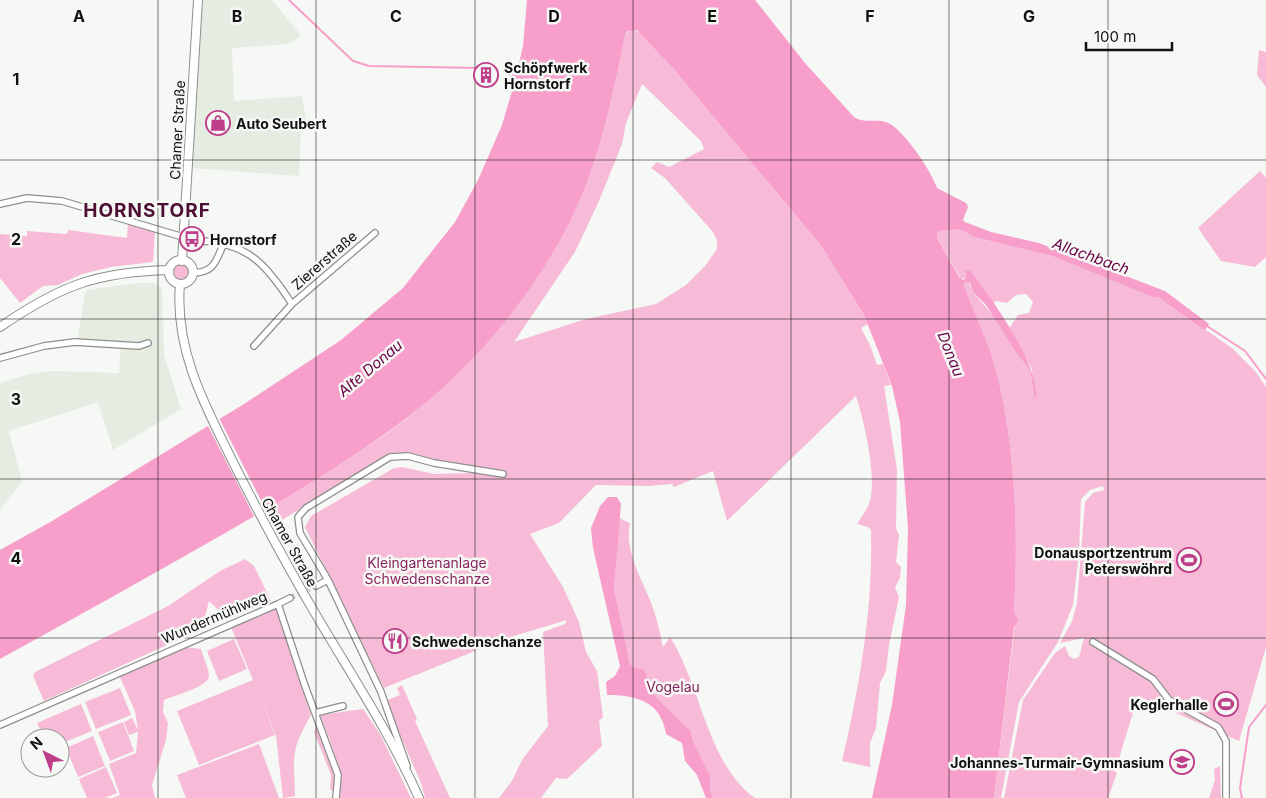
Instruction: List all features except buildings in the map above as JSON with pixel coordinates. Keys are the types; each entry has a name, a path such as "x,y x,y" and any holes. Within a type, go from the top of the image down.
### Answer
{"main road":[{"name":"Chamer Straße","path":"182,258 198,0"},
{"path":"182,258 188,263 192,273 187,282 180,284 170,278 169,270 175,262 182,258"},
{"path":"0,327 35,303 76,283 115,273 169,270"},
{"name":"Chamer Straße","path":"180,284 179,308 183,345 201,397 272,538 378,715 420,798"}],"street":[{"path":"0,204 27,198 62,201 183,237"},
{"name":"Ziererstraße","path":"202,241 224,243 241,249 258,260 276,278 292,304 375,233"},
{"path":"192,273 202,273 210,269 224,243"},
{"path":"254,346 292,304"},
{"path":"0,358 59,343 84,342 138,346 148,343"},
{"path":"420,798 381,692 328,580 300,533 298,517 306,508 377,462 390,457 404,456 503,474"},
{"path":"316,586 328,580"},
{"path":"278,604 290,598"},
{"name":"Wundermühlweg","path":"0,725 145,660 278,604 338,774 336,798"},
{"path":"1093,642 1153,679 1169,700 1218,727 1226,741 1226,798"},
{"path":"315,713 342,706"}],"shaded area":[{"path":"200,0 272,0 301,35 288,44 232,48 234,101 302,96 306,120 301,124 299,176 191,168"},
{"path":"137,283 154,283 162,288 164,355 181,409 113,450 98,402 9,431 22,482 0,509 0,383 30,374 52,371 119,373 121,343 77,341 86,290"}],"green space":[{"name":"Kleingartenanlage Schwedenschanze","path":"632,29 641,33 672,67 822,247 864,315 868,324 861,328 870,345 877,365 883,364 891,385 884,386 897,470 896,528 899,535 896,562 901,567 900,578 895,587 899,597 889,645 886,671 880,683 876,728 870,743 870,767 842,761 860,675 870,589 871,530 868,527 857,524 869,504 872,480 871,465 863,420 856,396 727,521 713,471 674,487 672,484 649,486 596,485 559,523 530,534 563,587 579,622 586,652 597,671 603,717 599,721 602,746 567,779 556,778 541,798 499,798 512,781 522,760 548,726 543,632 565,624 567,620 507,638 384,688 305,527 311,516 394,468 402,467 434,474 471,473 469,466 389,455 277,523 269,512 273,505 357,453 406,419 461,370 510,315 552,254 584,188 603,132 625,35","holes":["642,84 701,141 704,149 669,167 657,162 651,168 665,178 713,232 717,240 717,249 705,266 686,285 656,304 586,319 514,342 575,252 599,201 622,144 626,123"]},
{"path":"1259,50 1266,52 1266,87 1257,75"},
{"path":"1260,171 1266,178 1266,257 1255,267 1221,261 1198,228"},
{"path":"128,223 155,231 153,262 111,267 82,274 58,285 43,286 20,303 0,278 0,234 27,236 27,231 67,234 68,230 127,238"},
{"path":"941,229 959,229 974,237 1052,256 1155,298 1158,297 1232,348 1256,372 1266,387 1266,647 1239,741 1138,696 1115,772 1117,773 1108,798 1004,798 1023,700 1055,653 1065,646 1069,656 1074,659 1079,657 1084,638 1060,643 1072,621 1077,603 1085,502 1093,493 1104,490 1103,486 1090,490 1081,499 1079,553 1073,605 1058,642 1019,702 1001,798 994,798 1016,615 1014,610 1015,514 1010,447 999,383 991,353 964,285 968,281 973,292 995,318 1017,354 1030,370 1035,401 1032,369 1009,329 1018,315 1029,313 1033,302 1026,294 1016,295 1007,303 996,301 993,303 970,270 965,273 966,278 961,279 937,238 938,231"},
{"path":"180,263 186,266 189,272 186,278 180,281 174,278 171,272 174,266"},
{"name":"Vogelau","path":"619,518 630,523 629,533 632,554 654,610 663,647 670,637 681,656 715,745 739,783 755,798 713,798 710,790 710,775 693,741 691,731 655,696 644,669 635,668 630,664 614,589"},
{"path":"245,559 254,566 271,601 228,619 209,601 202,629 44,701 33,676 35,672 168,606 220,571"},
{"path":"276,608 311,715 296,746 295,796 283,798 276,736 231,627"},
{"path":"234,639 247,669 219,681 207,651"},
{"path":"185,647 201,649 209,675 208,679 198,687 164,700 163,712 168,723 166,740 152,785 155,798 113,798 120,795 109,764 136,753 138,732 129,735 124,722 132,718 138,730 135,711 119,675"},
{"path":"253,680 275,735 199,765 177,711"},
{"path":"402,685 417,719 415,721 450,798 425,798 421,783 385,701 400,695 397,688"},
{"path":"120,688 131,715 96,729 85,702"},
{"path":"81,704 92,731 70,740 70,728 39,728 37,723"},
{"path":"363,709 380,734 411,798 339,798 340,776 338,766 320,715"},
{"path":"123,722 134,751 110,761 98,732"},
{"path":"317,725 335,779 334,792 330,789 331,775 314,732"},
{"path":"93,736 105,766 78,777 70,758 70,746"},
{"path":"259,744 279,798 186,798 177,775"},
{"path":"1220,766 1221,798 1209,798 1215,780 1214,769"},
{"path":"106,767 117,793 105,798 87,798 79,779"}],"water":[{"path":"527,0 755,0 805,63 854,117 862,120 888,123 901,133 923,162 937,188 966,203 968,207 963,220 965,222 991,232 1039,243 1165,291 1209,324 1205,330 1158,297 1155,298 1052,256 974,237 959,229 938,231 937,238 959,277 963,280 966,278 965,271 970,270 1002,315 1024,353 1031,371 1036,388 1035,401 1030,370 1017,354 986,305 973,292 970,283 966,282 964,285 991,353 999,383 1010,447 1015,514 1014,610 1018,621 1014,627 994,798 872,798 892,705 906,605 908,528 900,422 892,386 864,315 822,247 672,67 637,30 628,31 625,35 613,93 598,150 571,220 533,285 510,316 459,372 432,398 404,420 317,479 273,506 0,659 0,550 52,521 244,404 341,340 403,288 455,222 478,180 502,125 515,81 508,79 510,71 517,72 523,46"},
{"path":"608,497 617,497 621,504 614,589 630,664 635,668 644,669 655,696 691,731 693,741 710,775 710,790 713,798 706,798 697,775 685,761 682,743 666,734 659,714 653,707 646,702 628,696 607,695 606,682 615,676 620,666 593,548 591,528 600,506"}],"pier":[{"path":"218,416 267,512 255,518 207,424"}],"waterway":[{"path":"289,0 353,61 369,66 479,68"},
{"name":"Allachbach","path":"1207,326 1245,351 1266,379"},
{"name":"Allachbach","path":"1242,798 1240,788 1249,727 1266,705"}],"tunnel":[{"path":"290,598 316,586"}],"place":[{"name":"Schöpfwerk Hornstorf","path":"486,75"},
{"name":"Auto Seubert","path":"218,123"},
{"name":"Hornstorf","path":"192,239"},
{"name":"Donausportzentrum Peterswöhrd","path":"1189,560"},
{"name":"Schwedenschanze","path":"395,641"},
{"name":"Keglerhalle","path":"1226,704"},
{"name":"Johannes-Turmair-Gymnasium","path":"1182,762"}],"district":[{"name":"HORNSTORF","path":"147,210"}],"water label":[{"name":"Donau","path":"951,354"},
{"name":"Alte Donau","path":"370,368"}]}
